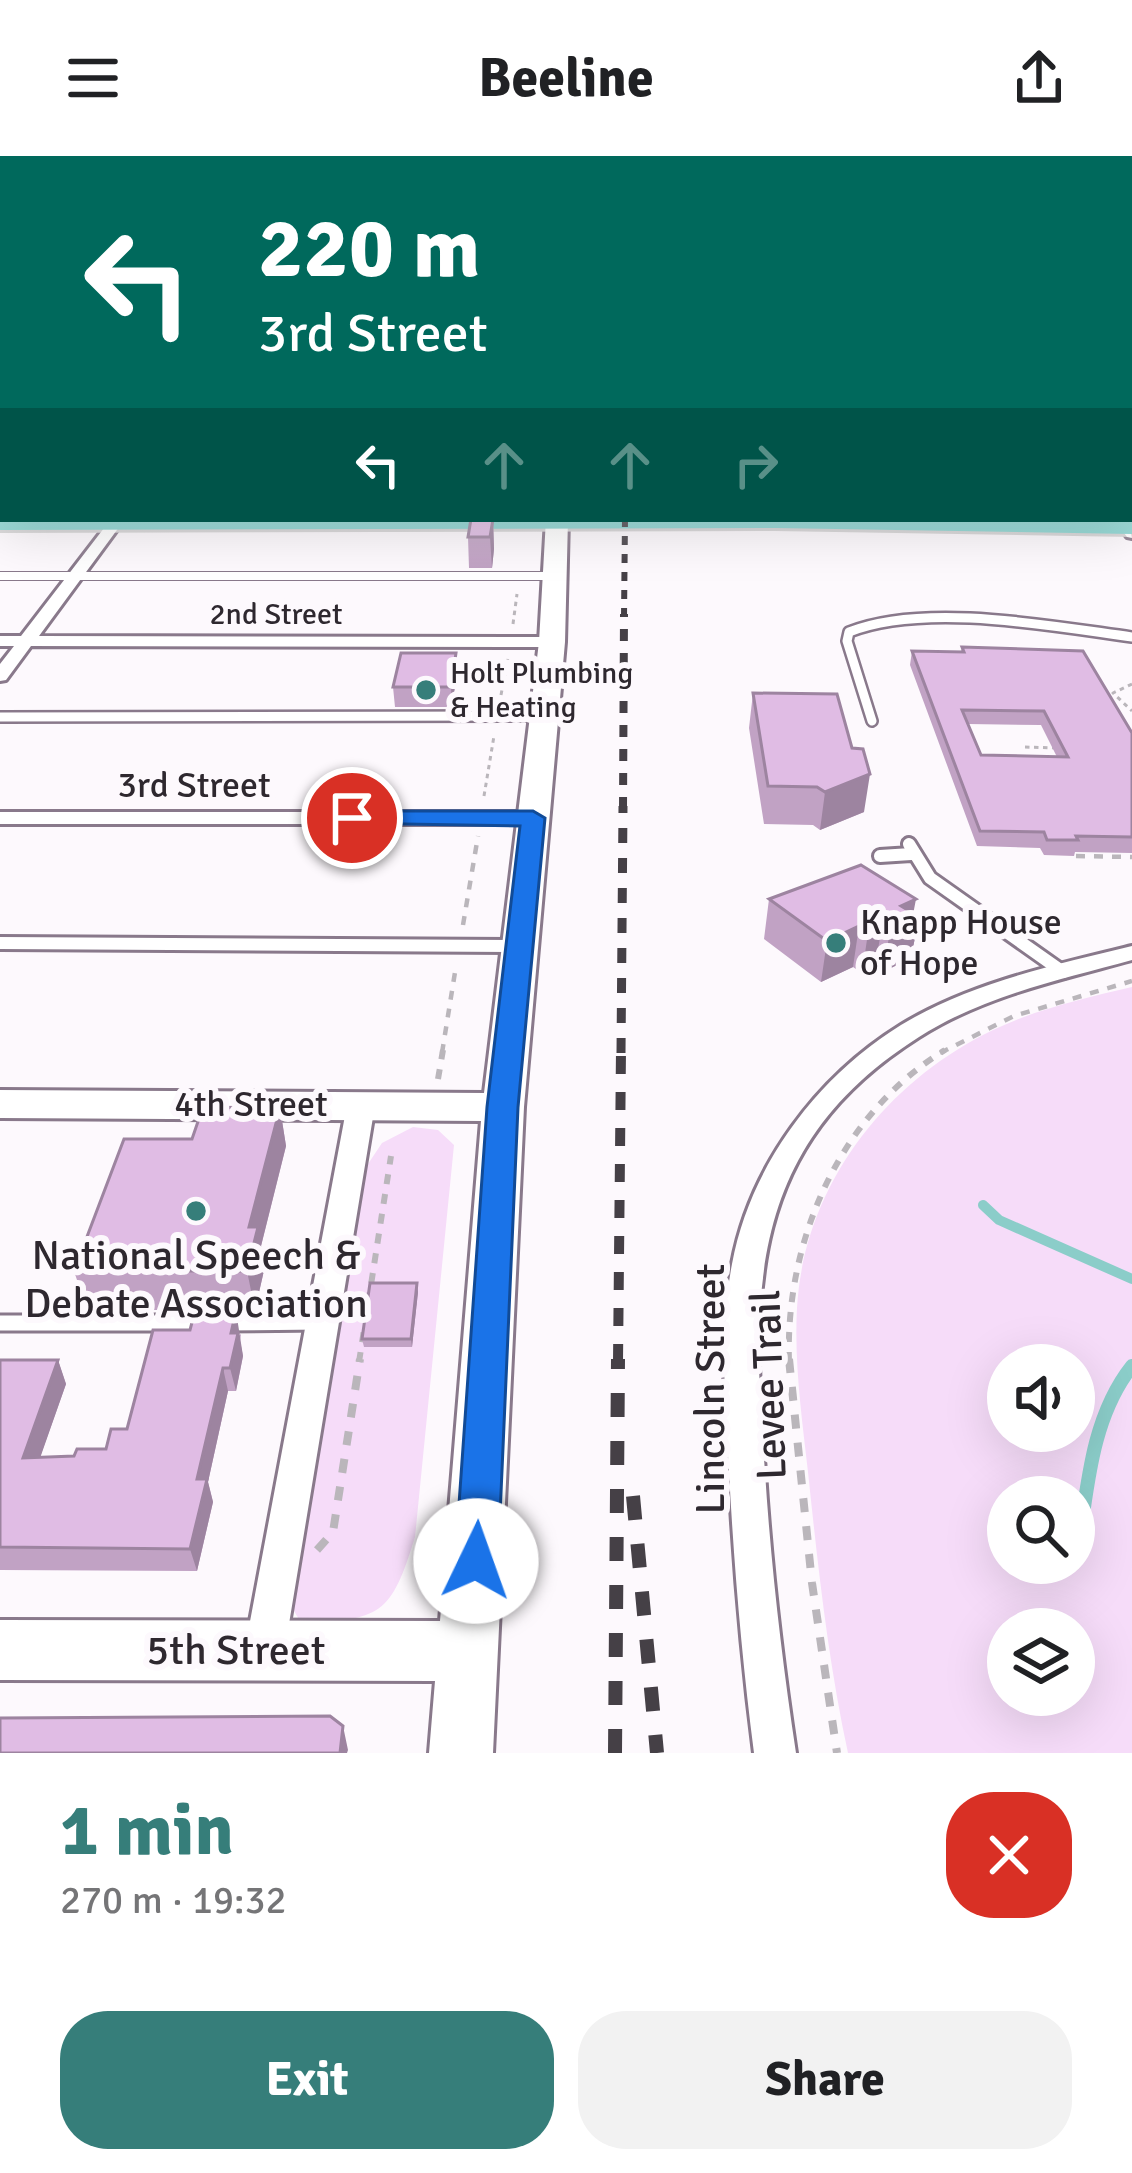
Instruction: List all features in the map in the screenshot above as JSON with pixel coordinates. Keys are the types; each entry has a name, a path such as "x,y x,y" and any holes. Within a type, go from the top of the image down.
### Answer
{"main road":[{"path":"0,523 39,522"},
{"path":"461,1753 503,1107 552,642 557,522"},
{"name":"4th Street","path":"0,1104 503,1107"},
{"name":"5th Street","path":"0,1650 471,1652"}],"street":[{"path":"0,676 116,522"},
{"name":"2nd Street","path":"0,640 552,642"},
{"name":"3rd Street","path":"0,818 533,818"},
{"name":"Lincoln Street","path":"775,1753 758,1629 743,1402 743,1312 753,1237 780,1174 814,1117 860,1068 914,1028 1063,972 1132,953"},
{"path":"265,1650 361,1105"}],"lane":[{"path":"0,576 555,576"},
{"path":"872,721 847,641 857,625 888,621 1059,626 1132,637"},
{"path":"0,717 544,716"},
{"path":"880,856 910,849 947,892 1063,972"},
{"path":"0,943 520,946"},
{"path":"0,1323 322,1322"}],"path":[{"path":"1132,684 1113,693 1132,711"},
{"path":"1025,747 1074,748"},
{"path":"1076,856 1132,857"},
{"name":"Levee Trail","path":"837,1753 821,1673 789,1352 789,1309 806,1232 846,1144 921,1066 978,1031 1039,1006 1132,981"},
{"path":"311,1556 333,1532 391,1156"}],"shaded area":[{"path":"1132,987 1132,1753 848,1753 824,1613 798,1370 797,1308 815,1220 857,1143 918,1078 993,1030 1061,1005"},
{"path":"413,1127 438,1130 454,1145 415,1537 398,1583 379,1608 349,1619 301,1623 289,1602 364,1170 382,1143"}],"building":[{"path":"470,522 492,522 490,537 468,537"},
{"path":"962,647 1083,651 1132,733 1132,837 1047,840 1044,832 980,831 912,651 964,652","holes":["962,710 1044,711 1068,757 981,755"]},
{"path":"401,653 456,653 451,687 393,687"},
{"path":"753,693 837,694 852,748 863,749 870,774 825,792 817,787 768,786"},
{"path":"861,865 916,899 901,906 919,917 890,931 882,926 868,933 859,926 827,941 769,899"},
{"path":"203,1107 280,1108 249,1227 258,1227 247,1271 74,1271 124,1139 192,1139"},
{"path":"370,1283 417,1283 411,1339 362,1339"},
{"path":"195,1311 236,1311 231,1333 238,1333 230,1368 223,1368 197,1479 207,1479 190,1549 0,1547 0,1360 58,1360 23,1458 106,1449 111,1429 127,1429 153,1330 190,1330"},
{"path":"330,1716 343,1726 340,1753 0,1753 0,1718"}],"waterway":[{"path":"983,1205 999,1220 1132,1279"},
{"path":"1089,1476 1107,1409 1132,1366"}],"railway":[{"path":"624,617 625,522"},
{"path":"623,809 624,614"},
{"path":"621,1053 623,806"},
{"path":"618,1362 621,1050"},
{"path":"615,1753 618,1359"},
{"path":"633,1496 657,1753"}],"place":[{"name":"Holt Plumbing & Heating","path":"426,690"},
{"name":"Knapp House of Hope","path":"836,943"},
{"name":"National Speech & Debate Association","path":"196,1211"}],"route":[{"path":"352,818 533,818 503,1107 476,1561"}]}
